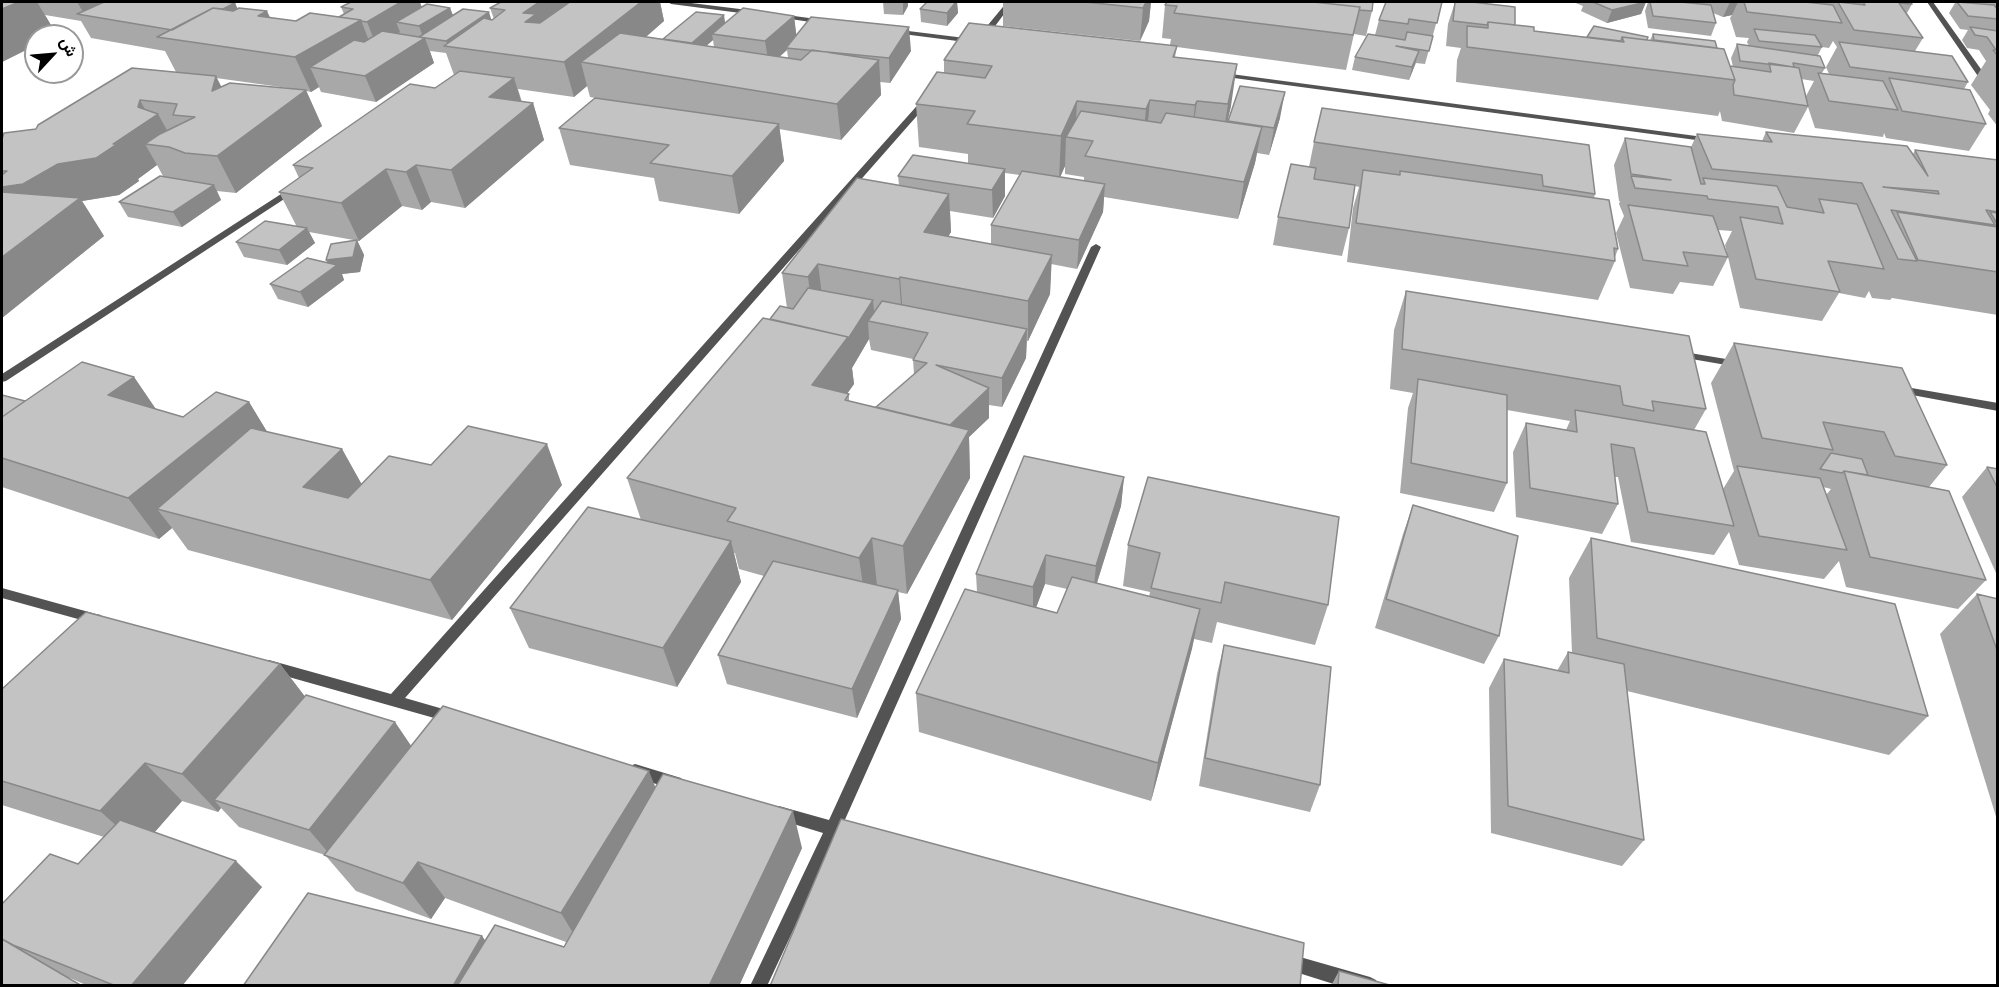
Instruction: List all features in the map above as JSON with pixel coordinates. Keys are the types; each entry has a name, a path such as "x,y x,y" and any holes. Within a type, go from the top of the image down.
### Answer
{"street":[{"path":"671,2 837,23"},
{"path":"971,51 1010,2"},
{"path":"1930,2 1998,99"},
{"path":"884,30 991,44"},
{"path":"1204,72 1725,142"},
{"path":"394,700 931,95"},
{"path":"2,379 302,184"},
{"path":"758,986 833,829 1096,247"},
{"path":"1667,352 1750,366"},
{"path":"1891,389 1998,406"},
{"path":"2,593 105,621"},
{"path":"255,662 472,723"},
{"path":"619,766 686,786"},
{"path":"765,809 867,839"},
{"path":"1267,956 1370,986"}],"building":[{"path":"2,2 19,2 2,9"},
{"path":"104,2 235,3 223,9 213,8 172,30 77,14"},
{"path":"351,2 401,2 367,22 339,17 353,9 341,7"},
{"path":"501,2 539,2 523,13 536,14 525,22 540,23 570,2 641,2 564,62 444,46 484,18 492,20 505,10 490,8"},
{"path":"927,2 956,2 947,13 920,9"},
{"path":"1085,2 1146,2 1143,8"},
{"path":"1167,2 1313,2 1360,7 1353,35 1174,13 1177,6 1165,5"},
{"path":"1313,2 1373,2 1372,11 1359,10 1360,7"},
{"path":"1386,2 1442,2 1437,23 1409,19 1408,24 1379,20"},
{"path":"1455,2 1515,7 1515,25 1488,22 1487,25 1453,21"},
{"path":"1593,2 1646,2 1612,10"},
{"path":"1650,2 1711,5 1716,23 1653,16"},
{"path":"1744,2 1805,2 1833,5 1842,23 1747,12"},
{"path":"1838,2 1865,5 1863,2 1911,2 1912,4 1899,3 1923,38 1854,30"},
{"path":"1957,2 1994,5 1998,10 1998,19 1968,16"},
{"path":"427,4 450,8 419,26 396,22"},
{"path":"213,8 233,11 239,8 267,11 258,16 296,21 310,13 361,20 295,57 157,37"},
{"path":"743,8 794,16 765,41 712,34"},
{"path":"463,9 489,12 446,41 419,37"},
{"path":"696,12 724,15 692,43 663,39"},
{"path":"811,17 909,27 889,58 786,48"},
{"path":"1488,22 1534,27 1534,31 1624,42 1622,37 1724,49 1735,80 1467,47 1467,26 1488,28"},
{"path":"969,23 1177,46 1173,57 1237,64 1228,104 1197,101 1195,105 1150,100 1146,109 1077,101 1061,136 967,124 975,111 916,104 937,72 985,78 992,66 944,60"},
{"path":"1594,26 1648,37 1647,40 1622,37 1621,41 1587,37"},
{"path":"1970,27 1998,31 1998,50 1987,37 1975,35"},
{"path":"1754,29 1815,35 1822,47 1759,41"},
{"path":"382,31 425,38 365,76 310,67 354,40 364,42"},
{"path":"1407,32 1433,36 1429,51 1396,46 1419,51 1412,67 1355,57 1368,34 1405,40"},
{"path":"620,33 801,60 812,50 879,60 837,104 581,62"},
{"path":"1653,34 1715,41 1717,48 1654,40"},
{"path":"1839,42 1952,56 1968,82 1850,67"},
{"path":"1737,44 1820,56 1825,68 1793,63 1794,67 1740,61"},
{"path":"1769,63 1799,68 1808,106 1734,95 1735,80 1730,66 1771,72"},
{"path":"132,68 216,76 212,91 230,83 306,90 217,156 185,153 169,147 145,144 195,117 173,115 177,104 140,100 138,107 158,114 96,158 58,164 23,184 2,187 2,175 7,171 2,171 4,133 36,129 38,125"},
{"path":"460,71 514,78 489,97 533,103 451,170 416,165 406,172 386,169 341,203 279,192 313,168 293,165 410,84 435,88"},
{"path":"1818,73 1883,81 1898,110 1829,101"},
{"path":"1889,78 1970,90 1986,124 1902,111"},
{"path":"1240,86 1285,92 1274,128 1228,121"},
{"path":"595,98 779,124 732,176 650,163 669,145 559,128"},
{"path":"1322,108 1589,145 1595,194 1543,186 1542,175 1314,142"},
{"path":"1081,111 1161,123 1166,113 1262,127 1244,182 1085,156 1093,141 1066,137"},
{"path":"1766,132 1907,146 1928,176 1915,150 1998,160 1998,212 1986,210 1995,225 1891,210 1917,261 1898,259 1862,183 1712,169 1697,134 1772,142","holes":["1883,187 1938,191 1939,194"]},
{"path":"1625,138 1691,147 1701,184 1705,184 1703,178 1777,186 1787,207 1824,213 1819,199 1857,204 1884,269 1828,261 1840,292 1756,279 1740,217 1783,224 1778,207 1635,188 1631,176 1671,180 1631,174"},
{"path":"913,155 1005,169 992,190 898,176"},
{"path":"1291,164 1316,168 1314,179 1355,185 1349,228 1278,217"},
{"path":"1363,170 1400,175 1400,171 1609,200 1618,249 1614,248 1615,261 1356,223"},
{"path":"1022,171 1105,184 1079,240 991,225"},
{"path":"160,176 214,185 173,212 119,202"},
{"path":"857,178 949,194 924,232 1052,255 1028,301 818,264 808,277 782,273"},
{"path":"2,192 80,198 2,257"},
{"path":"1628,205 1713,216 1728,257 1683,252 1688,266 1643,260"},
{"path":"1897,212 1998,227 1998,272 1918,260"},
{"path":"1990,212 1998,213 1998,225"},
{"path":"265,221 307,228 279,250 236,242"},
{"path":"357,240 353,257 326,260 331,244"},
{"path":"307,258 337,265 300,292 270,284"},
{"path":"808,288 873,300 848,339 848,337 770,319 780,306 793,309"},
{"path":"1406,291 1689,336 1706,409 1652,401 1654,411 1623,405 1620,386 1402,349"},
{"path":"882,301 1027,329 1002,378 936,365 989,388 950,425 876,407 927,363 913,360 928,333 868,321"},
{"path":"763,318 848,337 812,385 849,394 845,400 969,430 903,546 872,538 859,558 727,521 736,508 627,478"},
{"path":"1734,343 1902,368 1947,465 1895,456 1884,432 1823,422 1833,450 1762,438"},
{"path":"82,362 134,377 108,395 183,417 216,392 249,402 128,498 2,458 2,417"},
{"path":"1418,379 1507,395 1507,483 1411,463"},
{"path":"2,395 25,401 2,417"},
{"path":"1575,410 1706,432 1734,526 1648,512 1634,448 1611,444 1618,504 1530,488 1526,423 1577,432"},
{"path":"468,426 547,444 430,580 157,509 251,428 342,449 303,487 348,498 389,456 431,465"},
{"path":"1831,453 1862,459 1868,475 1820,469"},
{"path":"1024,456 1124,477 1096,566 1046,555 1033,587 976,574"},
{"path":"1737,466 1820,478 1847,550 1759,536"},
{"path":"1987,467 1998,469 1998,489"},
{"path":"1844,471 1949,491 1986,580 1870,557"},
{"path":"1148,477 1339,517 1328,605 1225,582 1221,603 1151,588 1160,553 1128,545"},
{"path":"1413,505 1518,536 1499,636 1386,599"},
{"path":"588,507 731,541 663,648 510,608"},
{"path":"1591,538 1895,604 1928,716 1597,638"},
{"path":"773,561 898,590 852,689 718,655"},
{"path":"1072,577 1200,609 1158,763 916,693 965,589 1057,613"},
{"path":"1977,594 1998,599 1998,653"},
{"path":"86,612 280,664 182,774 145,763 100,811 2,781 2,689"},
{"path":"1224,645 1331,667 1320,785 1205,758"},
{"path":"1568,652 1624,664 1644,840 1508,806 1504,659 1569,673"},
{"path":"306,695 395,722 309,830 214,800"},
{"path":"443,706 649,771 561,913 418,862 403,883 324,855"},
{"path":"663,774 793,811 709,986 457,986 495,925 564,947"},
{"path":"841,819 1304,943 1300,986 770,986"},
{"path":"120,820 236,861 131,986 116,986 2,939 2,904 50,854 78,864"},
{"path":"308,893 482,936 453,986 243,986"},
{"path":"2,939 82,986 2,986"},
{"path":"1339,971 1393,986 1338,986"}]}
